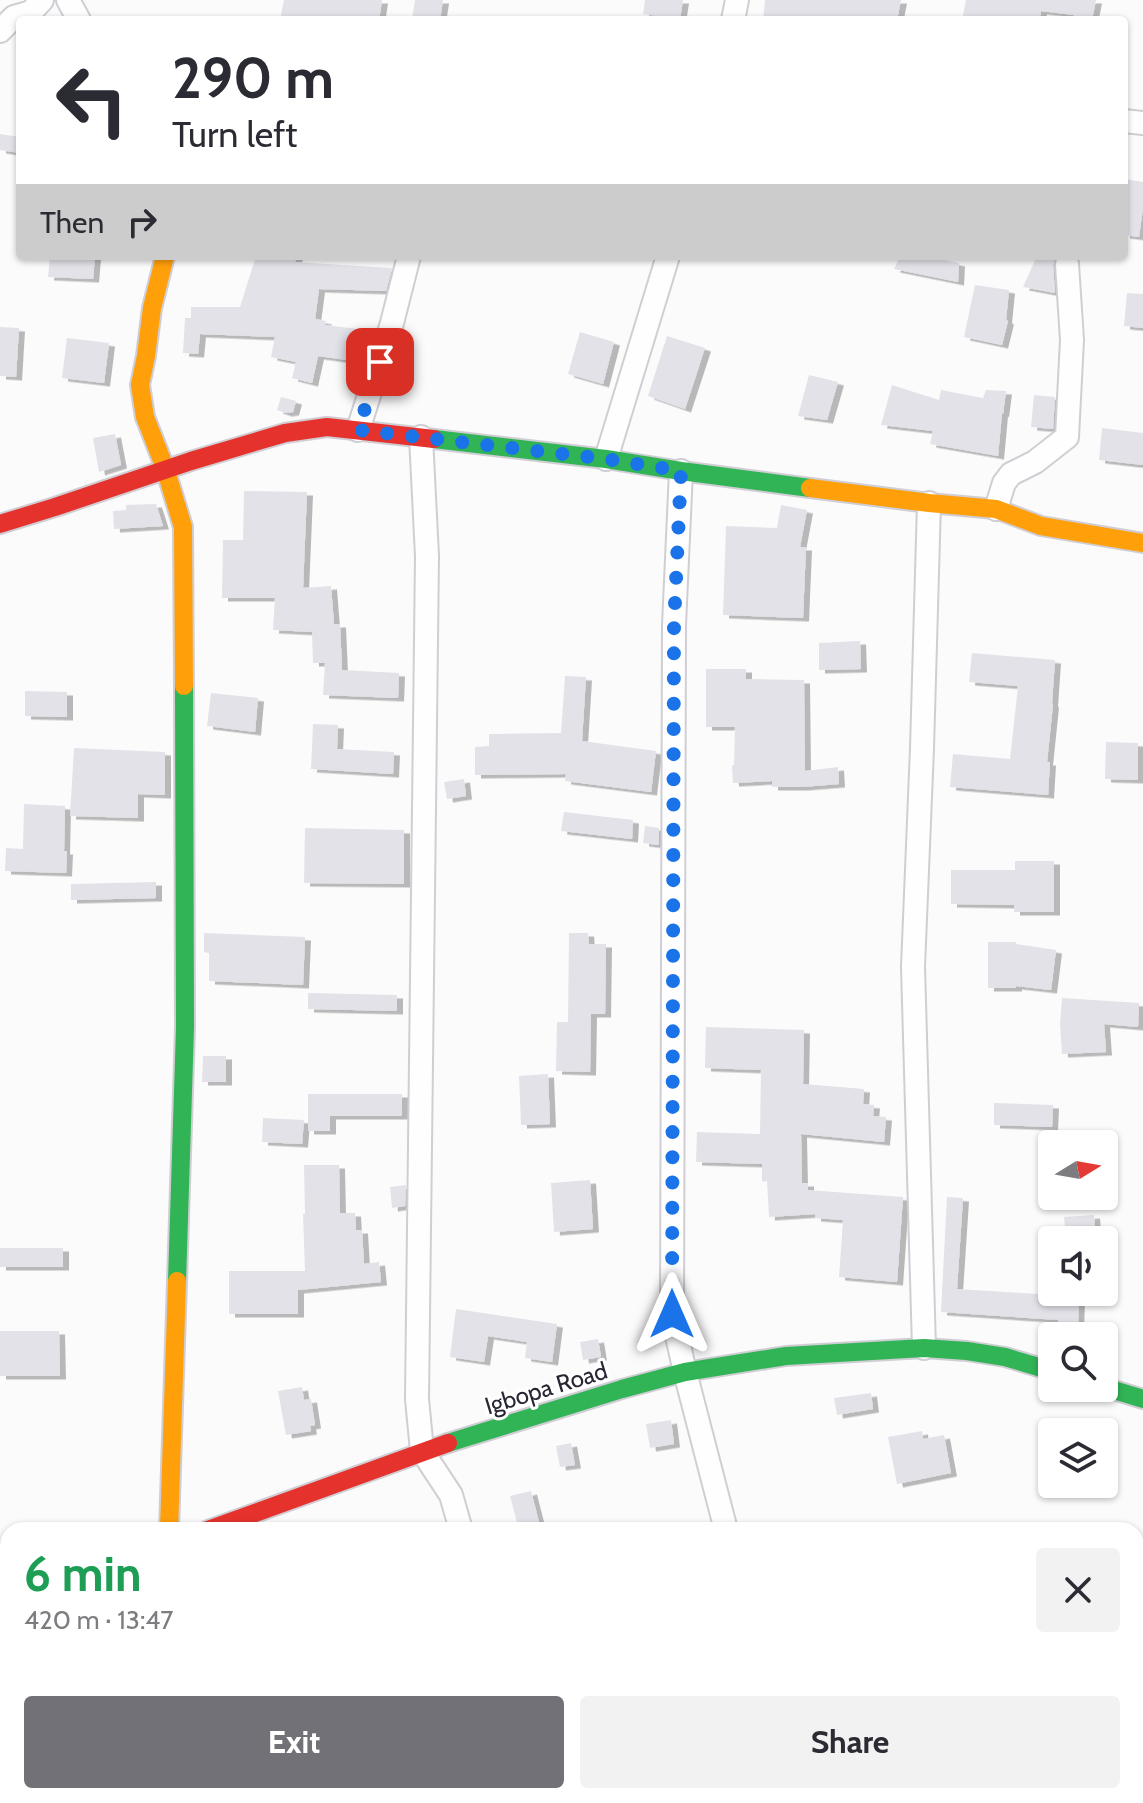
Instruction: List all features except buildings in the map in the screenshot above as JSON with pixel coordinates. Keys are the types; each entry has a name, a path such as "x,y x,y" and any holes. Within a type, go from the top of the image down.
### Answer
{"street":[{"path":"17,16 31,12 42,0"},
{"path":"0,31 16,16"},
{"path":"164,260 152,308 140,385 145,417 183,527 185,1013 169,1522"},
{"path":"358,430 392,323 408,260"},
{"path":"606,459 667,260"},
{"path":"996,509 1004,483 1011,474 1035,462 1067,437 1072,340 1067,264"},
{"path":"0,524 42,513 165,468 286,431 327,427 996,509 1041,526 1143,543"},
{"path":"421,437 427,556 417,1399 422,1451 451,1495 459,1522"},
{"path":"681,471 674,641 672,1314 724,1522"},
{"path":"924,1348 913,967 929,503"},
{"name":"Igbopa Road","path":"230,1522 422,1451 685,1372 786,1356 924,1348 1005,1357 1038,1367"},
{"path":"1118,1390 1142,1394"}],"traffic: fast":[{"path":"434,439 810,488"},
{"path":"177,1281 185,1028 184,686"},
{"path":"448,1443 685,1372 786,1356 924,1348 1005,1357 1038,1367"},
{"path":"1118,1391 1143,1399"}],"traffic: slow":[{"path":"164,260 152,308 140,385 145,417 183,527 184,686"},
{"path":"810,488 996,509 1041,526 1143,543"},
{"path":"169,1522 177,1281"}],"traffic: jam":[{"path":"0,524 285,433 327,427 434,439"},
{"path":"230,1522 448,1443"}],"route":[{"path":"380,362 358,430 606,459 681,471 674,625 672,1314"}]}
